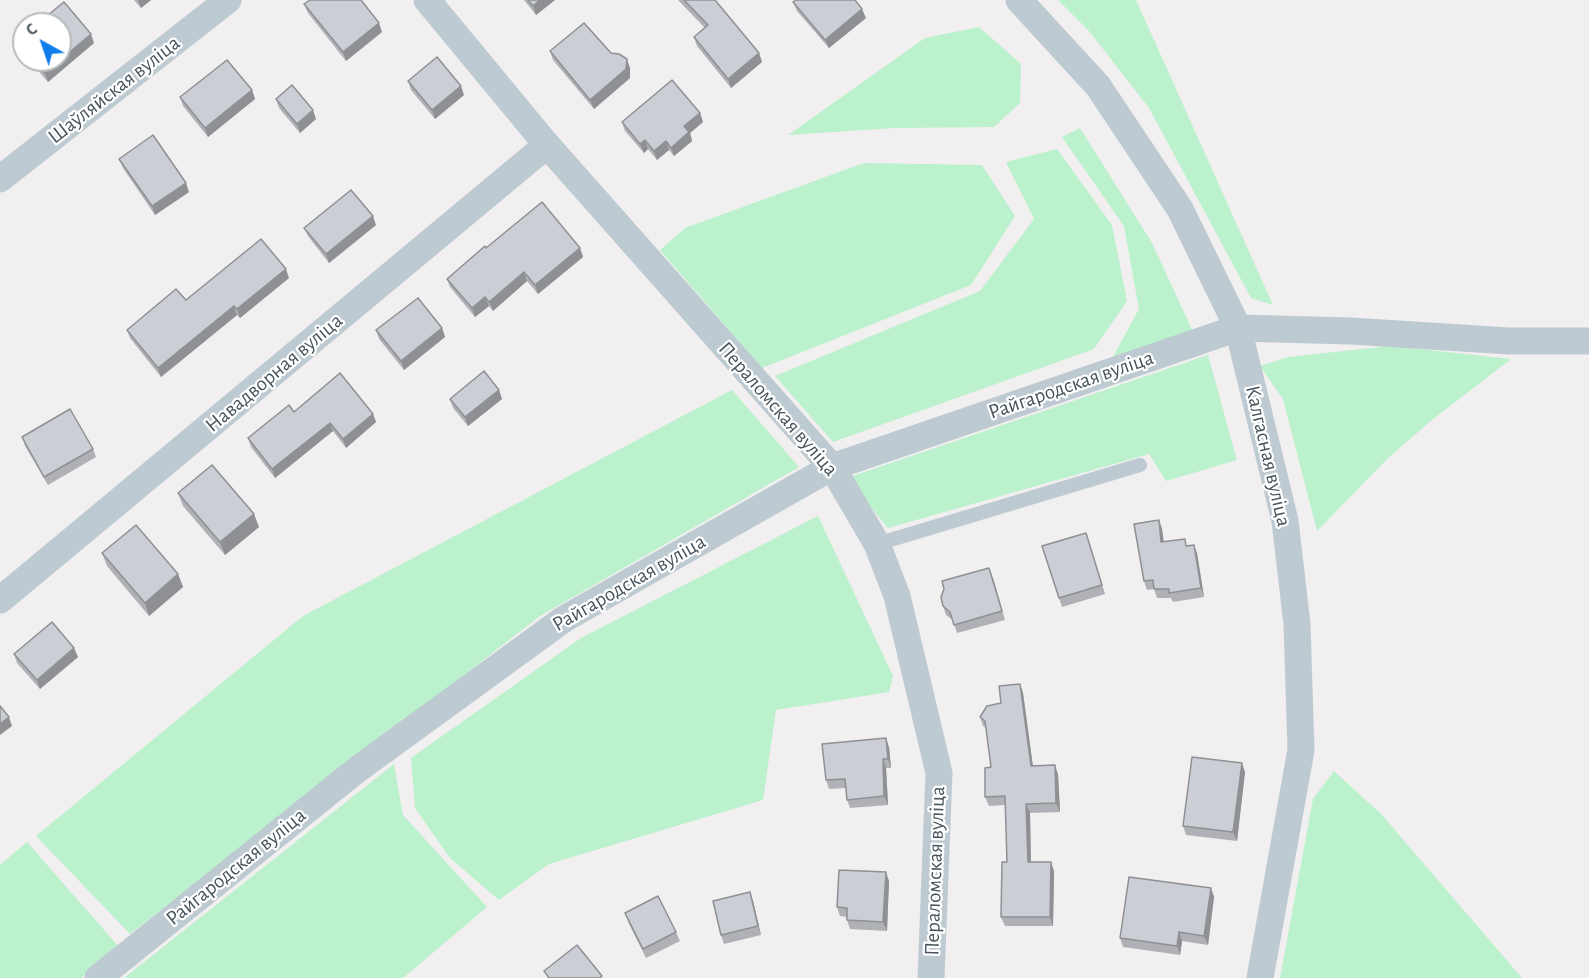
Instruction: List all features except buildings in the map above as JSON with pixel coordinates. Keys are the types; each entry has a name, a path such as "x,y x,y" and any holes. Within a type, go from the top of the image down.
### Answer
{"street":[{"name":"Шаўляйская вуліца","path":"0,179 228,0"},
{"name":"Пераломская вуліца","path":"427,0 547,145 832,467 877,544 897,596 939,773 931,978"},
{"name":"Калгасная вуліца","path":"1020,0 1098,86 1111,105 1180,210 1238,328 1285,521 1297,624 1301,750 1260,978"},
{"name":"Навадворная вуліца","path":"0,600 547,145"},
{"path":"1238,328 1351,331 1509,341 1589,341"},
{"name":"Райгародская вуліца","path":"98,978 358,769 564,619 832,467 1238,328"}],"lane":[{"path":"877,544 1140,465"}],"green space":[{"path":"1058,0 1136,0 1273,305 1251,298 1149,108 1089,31"},
{"path":"979,27 1021,64 1020,103 994,127 895,128 788,135 925,38"},
{"path":"1080,128 1152,243 1195,336 1113,357 1139,309 1124,226 1062,137"},
{"path":"1057,149 1112,225 1127,301 1094,349 833,442 775,376 980,291 1034,219 1006,162"},
{"path":"864,163 982,165 1015,216 971,285 762,368 660,250 685,228"},
{"path":"1390,346 1511,359 1432,420 1388,458 1317,531 1283,399 1260,366 1288,357"},
{"path":"1208,355 1237,460 1166,481 1149,454 888,528 847,478"},
{"path":"732,390 799,467 540,616 130,934 36,836 303,616"},
{"path":"818,516 893,676 889,692 776,710 763,800 549,864 499,900 450,858 415,808 411,758 581,638"},
{"path":"394,764 403,815 487,907 403,978 124,978"},
{"path":"1334,771 1381,814 1522,978 1280,978 1313,799"},
{"path":"27,842 119,947 81,978 0,978 0,865"}]}
